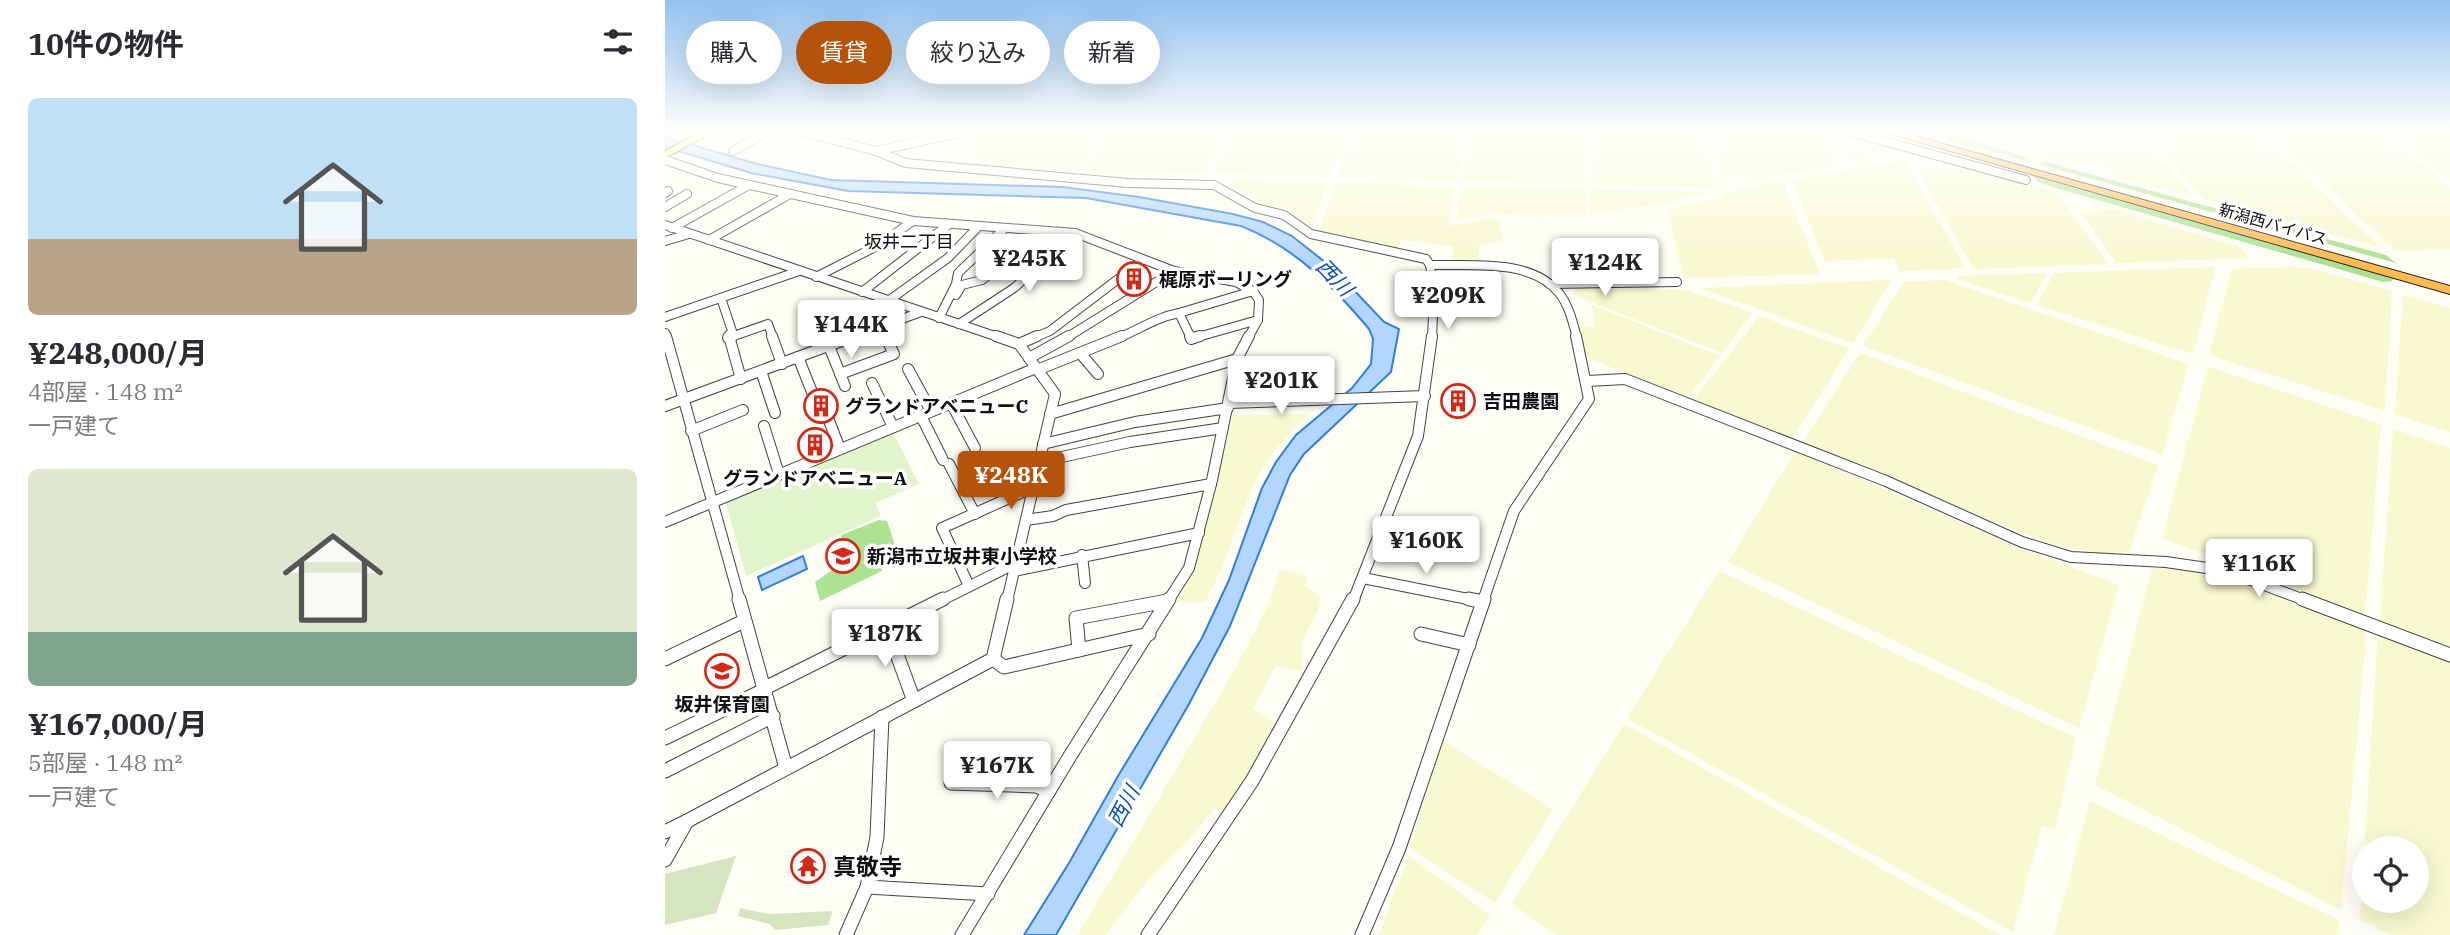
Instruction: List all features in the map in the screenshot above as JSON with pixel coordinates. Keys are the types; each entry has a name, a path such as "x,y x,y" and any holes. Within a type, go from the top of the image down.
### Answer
{"highway":[{"name":"新潟西バイパス","path":"2040,175 2450,290"},
{"name":"新潟西バイパス","path":"2060,175 2450,284"}],"street":[{"path":"710,175 913,221 1003,230 1075,233 1174,271 1236,282 1253,291 1259,300 1258,320 1237,359 1211,484 1189,568 1049,791 963,935"},
{"path":"1023,175 1128,183 1214,185 1224,188 1255,208 1294,220 1311,234 1426,259 1430,265 1434,305 1418,436 1363,578 1350,607 1252,781 1148,935"},
{"path":"2006,175 2026,180"},
{"path":"669,226 749,185"},
{"path":"665,207 687,194"},
{"path":"709,240 790,194"},
{"path":"816,277 877,246 913,221"},
{"path":"862,292 948,225"},
{"path":"665,832 993,659 1055,394 1019,344 669,226"},
{"path":"888,301 923,277 969,239 977,228"},
{"path":"941,319 958,273 1003,230"},
{"path":"959,324 1014,288 1075,233"},
{"path":"665,241 690,234"},
{"path":"1019,344 1050,331 1143,260"},
{"path":"941,319 962,285 982,280 1005,263"},
{"path":"1362,935 1399,848 1514,511 1589,399 1587,381 1567,305 1556,289 1521,271 1430,265"},
{"path":"665,317 799,271"},
{"path":"1028,358 1092,324 1174,271"},
{"path":"1548,284 1677,282"},
{"path":"665,522 951,403 1141,329 1156,318 1253,291"},
{"path":"721,298 733,331 728,338"},
{"path":"809,308 816,322 820,324 845,386"},
{"path":"665,406 921,312"},
{"path":"1179,313 1191,339 1258,320"},
{"path":"728,338 768,324 782,363"},
{"path":"840,374 894,354 880,327"},
{"path":"665,333 744,621 766,688 786,768"},
{"path":"728,338 741,379"},
{"path":"1080,353 1098,374"},
{"path":"798,357 814,397"},
{"path":"1050,414 1237,359"},
{"path":"908,369 946,462 975,514"},
{"path":"761,371 775,413"},
{"path":"1587,381 1625,379 1886,481 2022,542 2071,557 2166,562 2227,570 2450,656"},
{"path":"872,383 893,427"},
{"path":"1043,444 1116,424 1229,405 1330,398 1425,396"},
{"path":"951,403 975,448"},
{"path":"691,431 743,410"},
{"path":"826,413 840,449"},
{"path":"764,426 779,474"},
{"path":"1039,462 1130,442 1223,428"},
{"path":"1026,520 1053,516 1079,507 1211,484"},
{"path":"969,586 942,528 1034,487"},
{"path":"665,738 969,586 1015,567 1199,533"},
{"path":"1082,555 1085,583"},
{"path":"1363,578 1483,602"},
{"path":"1079,650 1076,618 1167,601"},
{"path":"666,655 744,621"},
{"path":"887,627 913,701"},
{"path":"993,659 1004,667 1149,634"},
{"path":"1421,634 1469,645"},
{"path":"665,771 773,716"},
{"path":"846,935 867,887 877,837 882,718"},
{"path":"951,783 1036,786 1049,791"},
{"path":"665,860 687,821"},
{"path":"867,887 988,894"}],"green space":[{"path":"1260,175 1331,175 1330,177"},
{"path":"1338,175 1459,175 1458,181 1337,177"},
{"path":"1463,175 1585,175 1584,184 1462,181"},
{"path":"1593,175 1712,175 1714,187 1593,184"},
{"path":"1720,175 1782,175 1764,178"},
{"path":"1822,175 1913,175 1965,268 1900,271 1894,258 1825,261 1792,180"},
{"path":"1921,175 1993,175 2057,192 2108,264 1974,269"},
{"path":"2076,175 2092,175 2386,255 2396,263"},
{"path":"2174,175 2194,197 2113,176"},
{"path":"2182,175 2304,175 2380,247 2206,201"},
{"path":"2314,175 2435,175 2450,187 2450,249 2395,251"},
{"path":"2032,176 2394,278 2392,281 2383,282 2053,187 2038,182"},
{"path":"1234,180 1328,182 1311,225 1292,209 1269,206 1248,195 1231,185"},
{"path":"1783,181 1820,274 1684,278 1667,210 1726,196 1727,192"},
{"path":"1336,182 1454,187 1449,226 1499,219 1503,241 1479,245 1479,265 1452,263 1453,246 1402,240 1397,248 1318,234"},
{"path":"1462,186 1586,189 1585,215 1541,217 1494,213 1460,220 1456,218"},
{"path":"1591,189 1713,192 1656,205 1589,213"},
{"path":"2116,210 2239,247 2250,258 2117,263 2080,212"},
{"path":"2215,267 2193,354 2037,305 2054,273"},
{"path":"2232,269 2314,269 2392,291 2385,411 2209,355"},
{"path":"2047,273 2031,303 1957,279 1957,276"},
{"path":"1891,280 1853,343 1700,288"},
{"path":"1945,280 2189,364 2162,454 1863,346 1904,282"},
{"path":"1577,288 1688,290 1752,313 1722,353 1573,295"},
{"path":"2403,295 2450,308 2450,432 2395,414"},
{"path":"1592,305 1720,356 1688,397 1587,358 1580,328 1595,326"},
{"path":"1760,316 1849,349 1791,440 1693,400"},
{"path":"1860,353 2158,465 2129,551 2103,554 2051,544 1801,444"},
{"path":"2208,367 2381,424 2365,616 2162,538"},
{"path":"1308,414 1271,454 1252,487 1221,570 1205,602 1177,602 1196,567 1233,415"},
{"path":"2393,429 2450,448 2450,649 2380,622"},
{"path":"893,433 919,484 876,503 881,516 746,576 726,503"},
{"path":"1796,451 2019,548 2119,585 2079,728 1728,562"},
{"path":"879,520 887,521 896,548 879,556 882,571 820,601 815,582 839,565 845,555 841,535"},
{"path":"2152,568 2179,568 2237,579 2367,628 2341,910 2095,785"},
{"path":"1280,569 1308,576 1305,586 1320,596 1319,608 1301,643 1302,671 1275,666 1253,709 1275,723 1249,779 1228,809 1214,809 1186,843 1150,878 1105,935 1078,935 1233,673 1268,606"},
{"path":"1719,571 2076,738 2055,830 2042,825 2013,932 1627,718"},
{"path":"2378,632 2450,661 2450,935 2392,935 2360,919 2360,913 2429,913 2429,836 2365,836"},
{"path":"1624,724 2000,935 1557,935 1512,904"},
{"path":"1443,741 1553,809 1495,903 1410,848"},
{"path":"2090,801 2339,920 2338,935 2054,935"},
{"path":"736,856 716,913 665,925 665,874"},
{"path":"1409,856 1490,915 1477,935 1379,935"},
{"path":"740,908 769,914 833,911 828,925 775,930 770,924 738,916"}],"water":[{"name":"西川","path":"760,175 806,175 831,180 1063,187 1233,214 1263,222 1292,236 1335,270 1384,322 1399,329 1391,372 1304,454 1290,475 1230,626 1189,704 1056,935 1024,935 1202,638 1229,580 1262,488 1276,462 1296,435 1352,388 1371,364 1373,339 1369,329 1341,297 1311,269 1278,245 1241,226 1086,198 848,191"},
{"path":"803,556 807,569 762,590 758,577"}],"place":[{"name":"梶原ボーリング","path":"1134,279"},
{"name":"吉田農園","path":"1458,401"},
{"name":"グランドアベニューC","path":"821,406"},
{"name":"グランドアベニューA","path":"815,445"},
{"name":"新潟市立坂井東小学校","path":"843,556"},
{"name":"坂井保育園","path":"722,671"},
{"name":"真敬寺","path":"808,866"}],"district":[{"name":"坂井二丁目","path":"909,241"}]}
